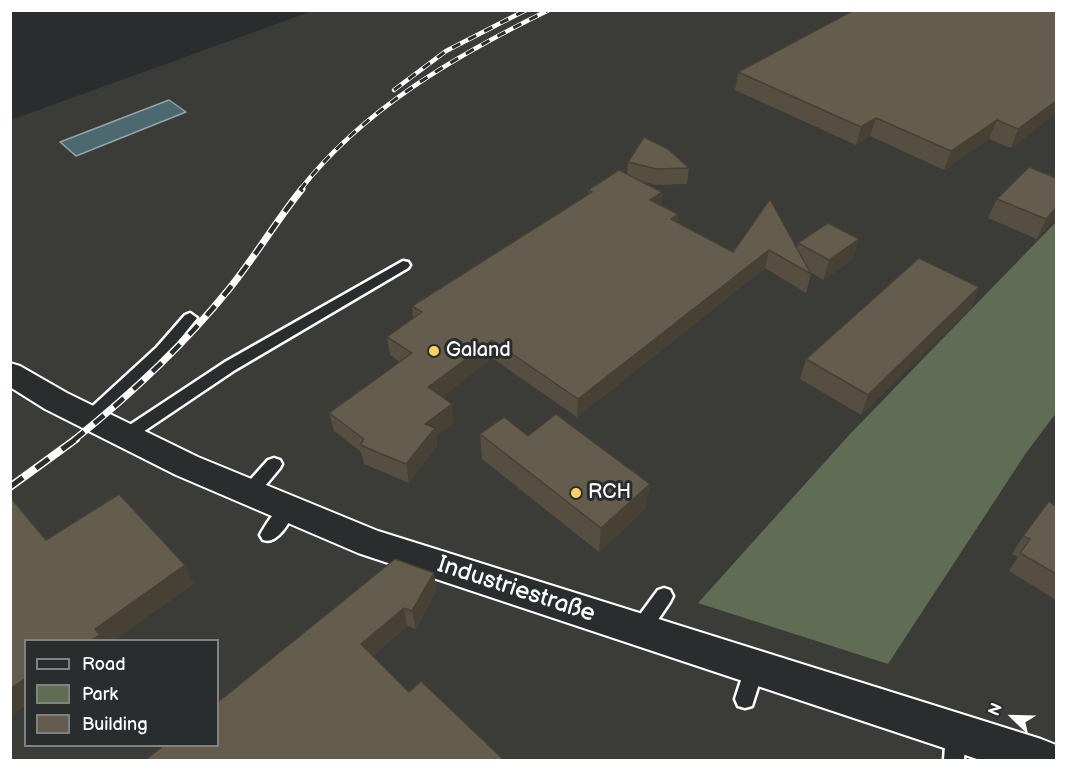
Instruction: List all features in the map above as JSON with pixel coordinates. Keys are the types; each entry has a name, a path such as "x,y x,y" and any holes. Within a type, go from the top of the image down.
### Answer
{"street":[{"name":"Industriestraße","path":"10,373 89,418 187,466 249,493 279,522 370,543 640,630 749,683 955,747 1041,760"}],"lane":[{"path":"125,436 230,366 403,265"},
{"path":"89,418 162,351 190,318"},
{"path":"249,493 274,464"},
{"path":"640,630 664,596"}],"shaded area":[{"path":"312,11 1056,11 1056,760 11,760 11,120"}],"green space":[{"path":"1056,222 1056,413 1026,453 888,664 698,603 850,434"}],"water":[{"path":"169,100 186,112 76,156 60,142"}],"building":[{"path":"854,10 1056,10 1056,101 1018,129 997,120 951,151 876,118 861,127 738,72"},
{"path":"644,137 668,149 689,168 657,169 628,162"},
{"path":"1029,167 1056,178 1056,208 1046,219 997,199"},
{"path":"619,170 662,192 650,200 678,214 671,219 733,252 770,199 811,274 769,250 578,399 492,340 428,387 452,404 425,424 435,428 406,464 360,445 364,439 329,413 412,353 387,337 422,312 412,306 592,192 588,190"},
{"path":"828,223 859,239 829,260 798,243"},
{"path":"919,258 979,287 868,395 806,359"},
{"path":"556,414 650,484 601,528 480,434 504,417 528,436"},
{"path":"119,494 185,565 95,629 100,635 94,639 24,639 24,679 10,689 10,497 46,540"},
{"path":"1049,501 1056,507 1056,574 1020,553 1030,539 1023,536"},
{"path":"395,559 434,573 412,611 404,608 361,644 409,692 421,681 504,760 145,760 162,747 219,747 219,701"}],"railway":[{"path":"394,90 446,51 526,10"},
{"path":"300,190 353,134 414,86 480,46 549,10"},
{"path":"74,440 175,350 239,277 302,189"},
{"path":"10,487 76,439"}],"place":[{"name":"Galand","path":"434,351"},
{"name":"RCH","path":"576,493"}]}
